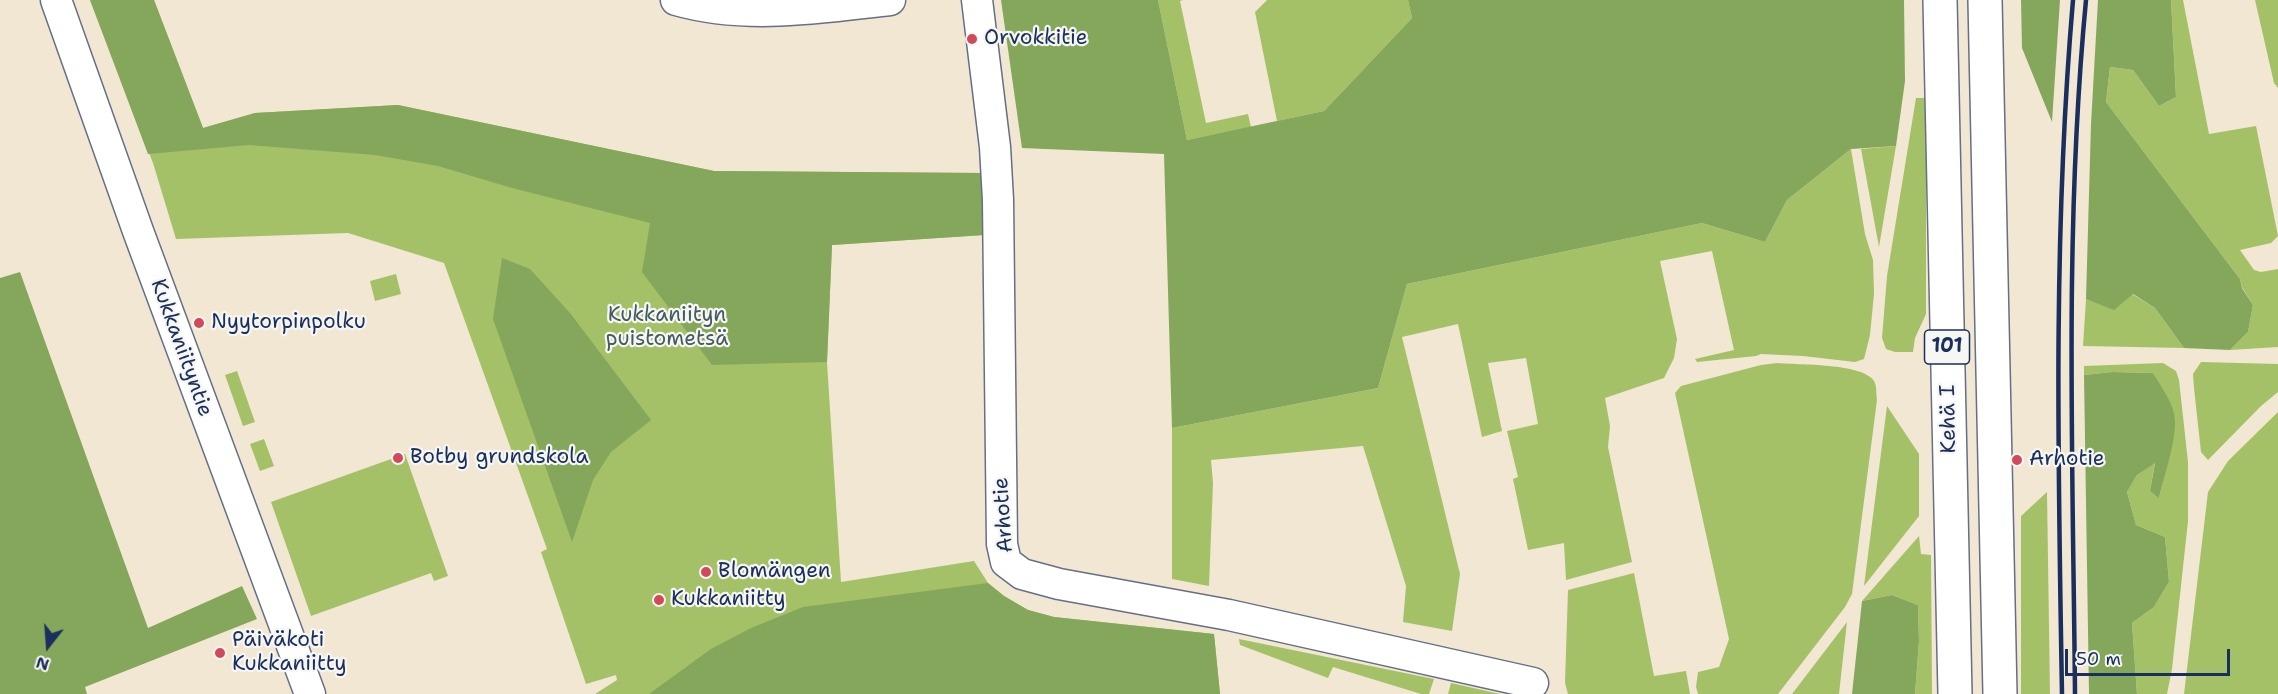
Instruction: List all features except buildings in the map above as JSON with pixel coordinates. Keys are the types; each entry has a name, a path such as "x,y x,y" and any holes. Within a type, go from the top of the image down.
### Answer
{"highway":[{"name":"Kehä I","path":"1940,0 1955,694"},
{"name":"101","path":"1985,0 2000,694"}],"street":[{"name":"Kukkaniityntie","path":"56,0 141,241 310,694"},
{"path":"676,0 713,8 744,10 812,9 890,0"},
{"name":"Arhotie","path":"977,0 998,190 1002,544 1006,562 1022,574 1059,584 1229,615 1533,683"}],"green space":[{"name":"Kukkaniityn puistometsä","path":"90,0 154,0 203,128 255,113 398,105 714,171 984,173 984,235 832,245 827,362 841,582 974,561 988,583 1004,596 1028,610 1054,617 1214,634 1220,694 595,694 617,680 616,675 586,684 541,552 547,549 444,263 348,233 176,239 153,163"},
{"path":"90,0 154,0 203,128 255,113 398,105 714,171 984,173 984,235 832,245 827,362 712,365 642,272 650,223 512,188 438,166 375,155 249,145 148,154"},
{"path":"1001,0 1158,0 1187,140 1324,111 1412,18 1408,0 1904,0 1905,81 1896,146 1851,149 1787,200 1765,242 1702,223 1407,284 1378,388 1172,428 1164,154 1022,148"},
{"path":"1158,0 1183,0 1180,1 1206,123 1248,114 1251,127 1187,140"},
{"path":"1267,0 1408,0 1412,18 1324,111 1277,121 1255,12"},
{"path":"2021,0 2060,0 2052,122 2022,48"},
{"path":"2098,0 2171,0 2176,97 2159,106 2133,70 2110,67 2106,102 2240,279 2242,288 2253,305 2248,332 2230,350 2184,348 2155,308 2133,294 2114,310 2086,299 2091,124"},
{"path":"2171,0 2183,0 2209,134 2256,126 2278,236 2271,243 2240,250 2254,270 2261,272 2278,269 2278,347 2230,350 2248,332 2253,305 2240,279 2106,102 2110,67 2133,70 2159,106 2176,97"},
{"path":"2255,0 2278,0 2278,88 2274,83"},
{"path":"1916,98 1926,98 1926,314 1915,338 1913,352 1895,352 1886,349 1882,338 1887,276"},
{"path":"1896,146 1879,247 1861,149"},
{"path":"1851,149 1865,234 1873,260 1874,294 1870,335 1864,359 1855,362 1761,354 1697,362 1695,359 1734,350 1712,251 1660,261 1677,339 1674,358 1664,378 1605,398 1610,426 1608,447 1632,562 1566,580 1564,543 1528,550 1513,479 1518,477 1507,431 1538,424 1526,358 1488,363 1502,431 1482,437 1458,324 1402,337 1460,574 1452,631 1403,622 1406,586 1363,446 1211,460 1213,483 1209,586 1172,579 1172,428 1378,388 1407,284 1702,223 1765,242 1787,200"},
{"path":"502,258 530,269 570,313 651,420 611,452 593,480 572,542 493,319"},
{"path":"20,272 148,628 242,586 257,619 85,687 87,694 0,694 0,278"},
{"path":"396,274 401,294 375,301 370,281"},
{"path":"2132,294 2155,308 2184,348 2083,346 2086,299 2098,303"},
{"path":"2201,362 2278,364 2278,392 2261,406 2208,460 2201,452 2193,374"},
{"path":"1777,363 1844,368 1868,375 1875,383 1877,400 1852,594 1845,607 1778,694 1698,694 1696,687 1698,672 1719,667 1729,639 1675,393 1681,386"},
{"path":"2163,363 2176,371 2179,380 2188,462 2188,521 2172,669 2167,694 2137,694 2132,623 2154,607 2169,582 2165,537 2136,525 2127,492 2137,475 2155,462 2150,491 2159,497 2175,419 2153,373 2112,372 2084,375 2084,366"},
{"path":"237,371 255,422 243,426 225,375"},
{"path":"2112,372 2153,373 2170,401 2175,420 2172,449 2159,498 2150,491 2155,463 2137,475 2127,492 2136,525 2165,537 2169,582 2154,607 2132,623 2137,694 2089,694 2084,375"},
{"path":"1887,406 1919,454 1919,516 1864,586"},
{"path":"2278,412 2278,694 2184,694 2208,492 2228,461"},
{"path":"264,439 274,466 260,471 250,444"},
{"path":"405,454 448,576 434,581 431,573 311,616 271,502"},
{"path":"2047,492 2050,694 2021,694 2021,516"},
{"path":"1919,536 1921,554 1931,555 1932,694 1915,694 1919,641 1918,605 1892,595 1862,601"},
{"path":"1634,573 1654,676 1686,671 1690,694 1568,694 1565,683 1568,590"},
{"path":"988,583 1004,596 1028,610 1054,617 1214,634 1220,694 649,694 711,649 751,628 803,607"},
{"path":"1892,595 1918,605 1919,641 1915,694 1852,694 1862,601"},
{"path":"1847,622 1839,694 1792,694"},
{"path":"1239,639 1434,679 1429,694 1421,694 1333,667 1328,678 1240,645"},
{"path":"1451,683 1500,694 1448,694"}],"railway":[{"path":"2062,694 2058,347 2062,174 2073,0"},
{"path":"2075,694 2072,260 2079,86 2086,0"}],"place":[{"name":"Orvokkitie","path":"972,39"},
{"name":"Nyytorpinpolku","path":"199,323"},
{"name":"Botby grundskola","path":"398,458"},
{"name":"Arhotie","path":"2017,460"},
{"name":"Blomängen","path":"706,572"},
{"name":"Kukkaniitty","path":"659,600"},
{"name":"Päiväkoti Kukkaniitty","path":"220,653"}]}
